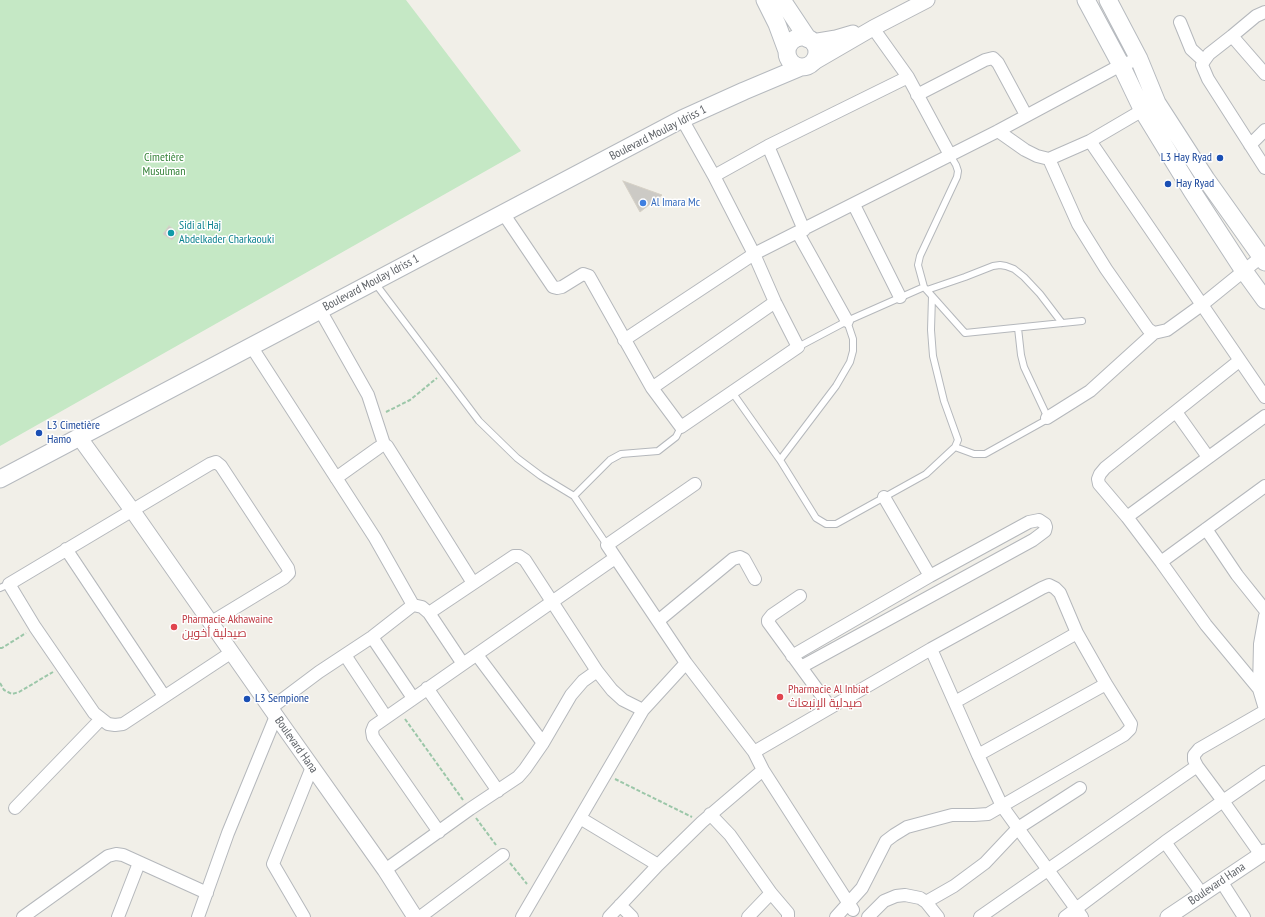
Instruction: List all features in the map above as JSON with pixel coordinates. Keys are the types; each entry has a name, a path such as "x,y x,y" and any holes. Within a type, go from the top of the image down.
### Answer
{"main road":[{"path":"765,0 778,24 787,53 792,63 806,66 816,56 815,46 782,0"},
{"path":"1086,0 1143,111 1192,191 1244,271 1262,290"},
{"path":"1108,0 1139,58 1157,103 1206,179 1263,260"},
{"path":"787,53 788,46 795,39 804,38 810,40"},
{"name":"Boulevard Moulay Idriss 1","path":"744,91 787,53"},
{"name":"Boulevard Moulay Idriss 1","path":"0,479 682,119 744,91 806,66"}],"street":[{"path":"806,66 873,28 927,0"},
{"path":"1265,12 1256,16 1232,36 1204,60 1202,65 1208,79 1265,168"},
{"path":"1180,22 1191,49 1204,60"},
{"path":"810,40 836,38 873,28"},
{"path":"873,28 908,77 950,155"},
{"path":"1232,36 1265,74"},
{"path":"917,95 985,60 993,58 998,63 1026,115"},
{"path":"624,340 754,254 854,205 998,131 1120,65 1139,58"},
{"path":"714,176 768,146 908,77"},
{"path":"998,131 1025,150 1037,156 1049,159 1090,140 1157,103"},
{"path":"503,213 554,287 562,287 583,274 589,276 652,388 681,427 798,347 775,302 754,254 714,176 682,119"},
{"path":"1250,145 1265,130"},
{"path":"1090,140 1265,397"},
{"path":"768,146 801,231 847,321"},
{"path":"1049,159 1078,224 1106,269 1148,329 1154,333"},
{"path":"854,205 900,297"},
{"path":"1047,418 1090,391 1154,333 1167,330 1203,304 1244,271 1263,260"},
{"path":"652,388 775,302"},
{"path":"320,310 368,395 384,444 390,450 474,583"},
{"path":"251,346 375,538 413,605 422,607 429,613 463,664"},
{"path":"1240,361 1105,468 1098,477 1099,484 1127,517 1206,625 1259,689"},
{"path":"1176,412 1208,457"},
{"path":"1127,517 1265,416"},
{"name":"Boulevard Hana","path":"79,437 385,870 415,917"},
{"path":"336,478 384,444"},
{"path":"210,623 284,578 289,573 288,568 221,466 216,462 210,464 4,586 63,666 94,713 108,724 123,724 232,652"},
{"path":"695,484 607,546 686,663 754,752 763,770 852,910 866,917 884,901 896,896 911,896 920,898 926,902 938,917"},
{"path":"1161,562 1265,486"},
{"path":"884,497 935,574 946,587"},
{"path":"792,656 935,574 1030,522 1039,520 1045,524 1046,530 1041,534 801,667"},
{"path":"1206,528 1238,575 1265,610"},
{"path":"66,549 164,696"},
{"path":"979,550 988,564"},
{"path":"429,613 514,556 519,556 524,560 597,671 612,690 623,700 643,710"},
{"path":"658,621 733,559 740,557 744,559 755,579"},
{"path":"439,832 373,737 372,731 374,726 615,558"},
{"path":"754,752 931,649 1049,585 1060,593 1077,633 1106,684 1129,719 1132,726 1124,735 988,814 952,815 907,826 886,841 852,910 836,917"},
{"path":"800,596 772,615 768,620 769,625 830,707"},
{"path":"198,917 273,712 345,655 372,637 413,605"},
{"path":"873,609 881,622"},
{"path":"1263,853 1197,766 1194,757 1199,749 1265,710 1259,689 1260,644 1265,616"},
{"path":"955,702 1077,633"},
{"path":"372,637 413,698"},
{"path":"931,649 1002,806 1079,913"},
{"path":"345,655 386,717"},
{"path":"477,655 543,743"},
{"path":"522,917 643,710 686,663"},
{"path":"385,870 518,776 525,769 543,743 571,695 583,681 597,671"},
{"path":"978,755 1106,684"},
{"path":"427,688 498,791"},
{"path":"15,808 101,719"},
{"path":"980,917 1197,766"},
{"path":"304,917 273,864 312,767"},
{"path":"609,917 658,865 706,818 763,770"},
{"path":"1065,917 1079,913 1164,842 1265,772"},
{"path":"926,902 954,886 985,863 1018,828 1080,788"},
{"path":"580,818 658,865"},
{"path":"706,818 730,835 771,893 788,913 788,917"},
{"path":"1164,842 1202,894"},
{"name":"Boulevard Hana","path":"1168,917 1263,853"},
{"path":"23,917 40,912 108,856 116,854 123,855 207,893"},
{"path":"420,917 504,855"},
{"path":"118,917 139,863"},
{"path":"1221,881 1244,917"},
{"path":"748,917 771,893"},
{"path":"620,905 632,917"}],"lane":[{"path":"950,155 958,171 957,177 920,256 918,264 926,288 932,296 965,333 1082,321"},
{"path":"798,347 847,321 900,297 966,277 993,266 1006,266 1014,269 1024,277 1040,294 1062,323"},
{"path":"373,282 479,421 518,458 541,476 574,496 607,546"},
{"path":"732,392 780,460 816,518 826,524 836,524 926,474 955,447 958,440 944,401 933,356 931,330 932,296"},
{"path":"780,460 836,386 850,362 853,350 853,339 847,321"},
{"path":"955,447 974,454 985,454 1045,421 1047,418 1024,368 1018,328"},
{"path":"574,496 610,460 621,454 658,451 676,437 681,427"}],"path":[{"path":"375,417 410,400 442,373"},
{"path":"0,648 35,627"},
{"path":"0,683 4,690 12,694 19,692 63,666"},
{"path":"397,709 470,809"},
{"path":"606,775 706,818"}],"green space":[{"name":"Cimetière Musulman","path":"0,0 406,0 521,151 0,446"}],"building":[{"name":"Al Imara Mc","path":"623,181 662,195 640,212"},
{"name":"Sidi al Haj Abdelkader Charkaouki","path":"169,226 178,233 172,240 163,234"}],"place":[{"name":"L3 Hay Ryad","path":"1220,158"},
{"name":"Hay Ryad","path":"1168,184"},
{"name":"Al Imara Mc","path":"643,203"},
{"name":"Sidi al Haj Abdelkader Charkaouki","path":"171,233"},
{"name":"L3 Cimetière Hamo","path":"39,433"},
{"name":"Pharmacie Akhawaine صيدلية أخوين","path":"174,627"},
{"name":"Pharmacie Al Inbiat صيدلية الإنبعاث","path":"780,697"},
{"name":"L3 Sempione","path":"247,699"}]}
